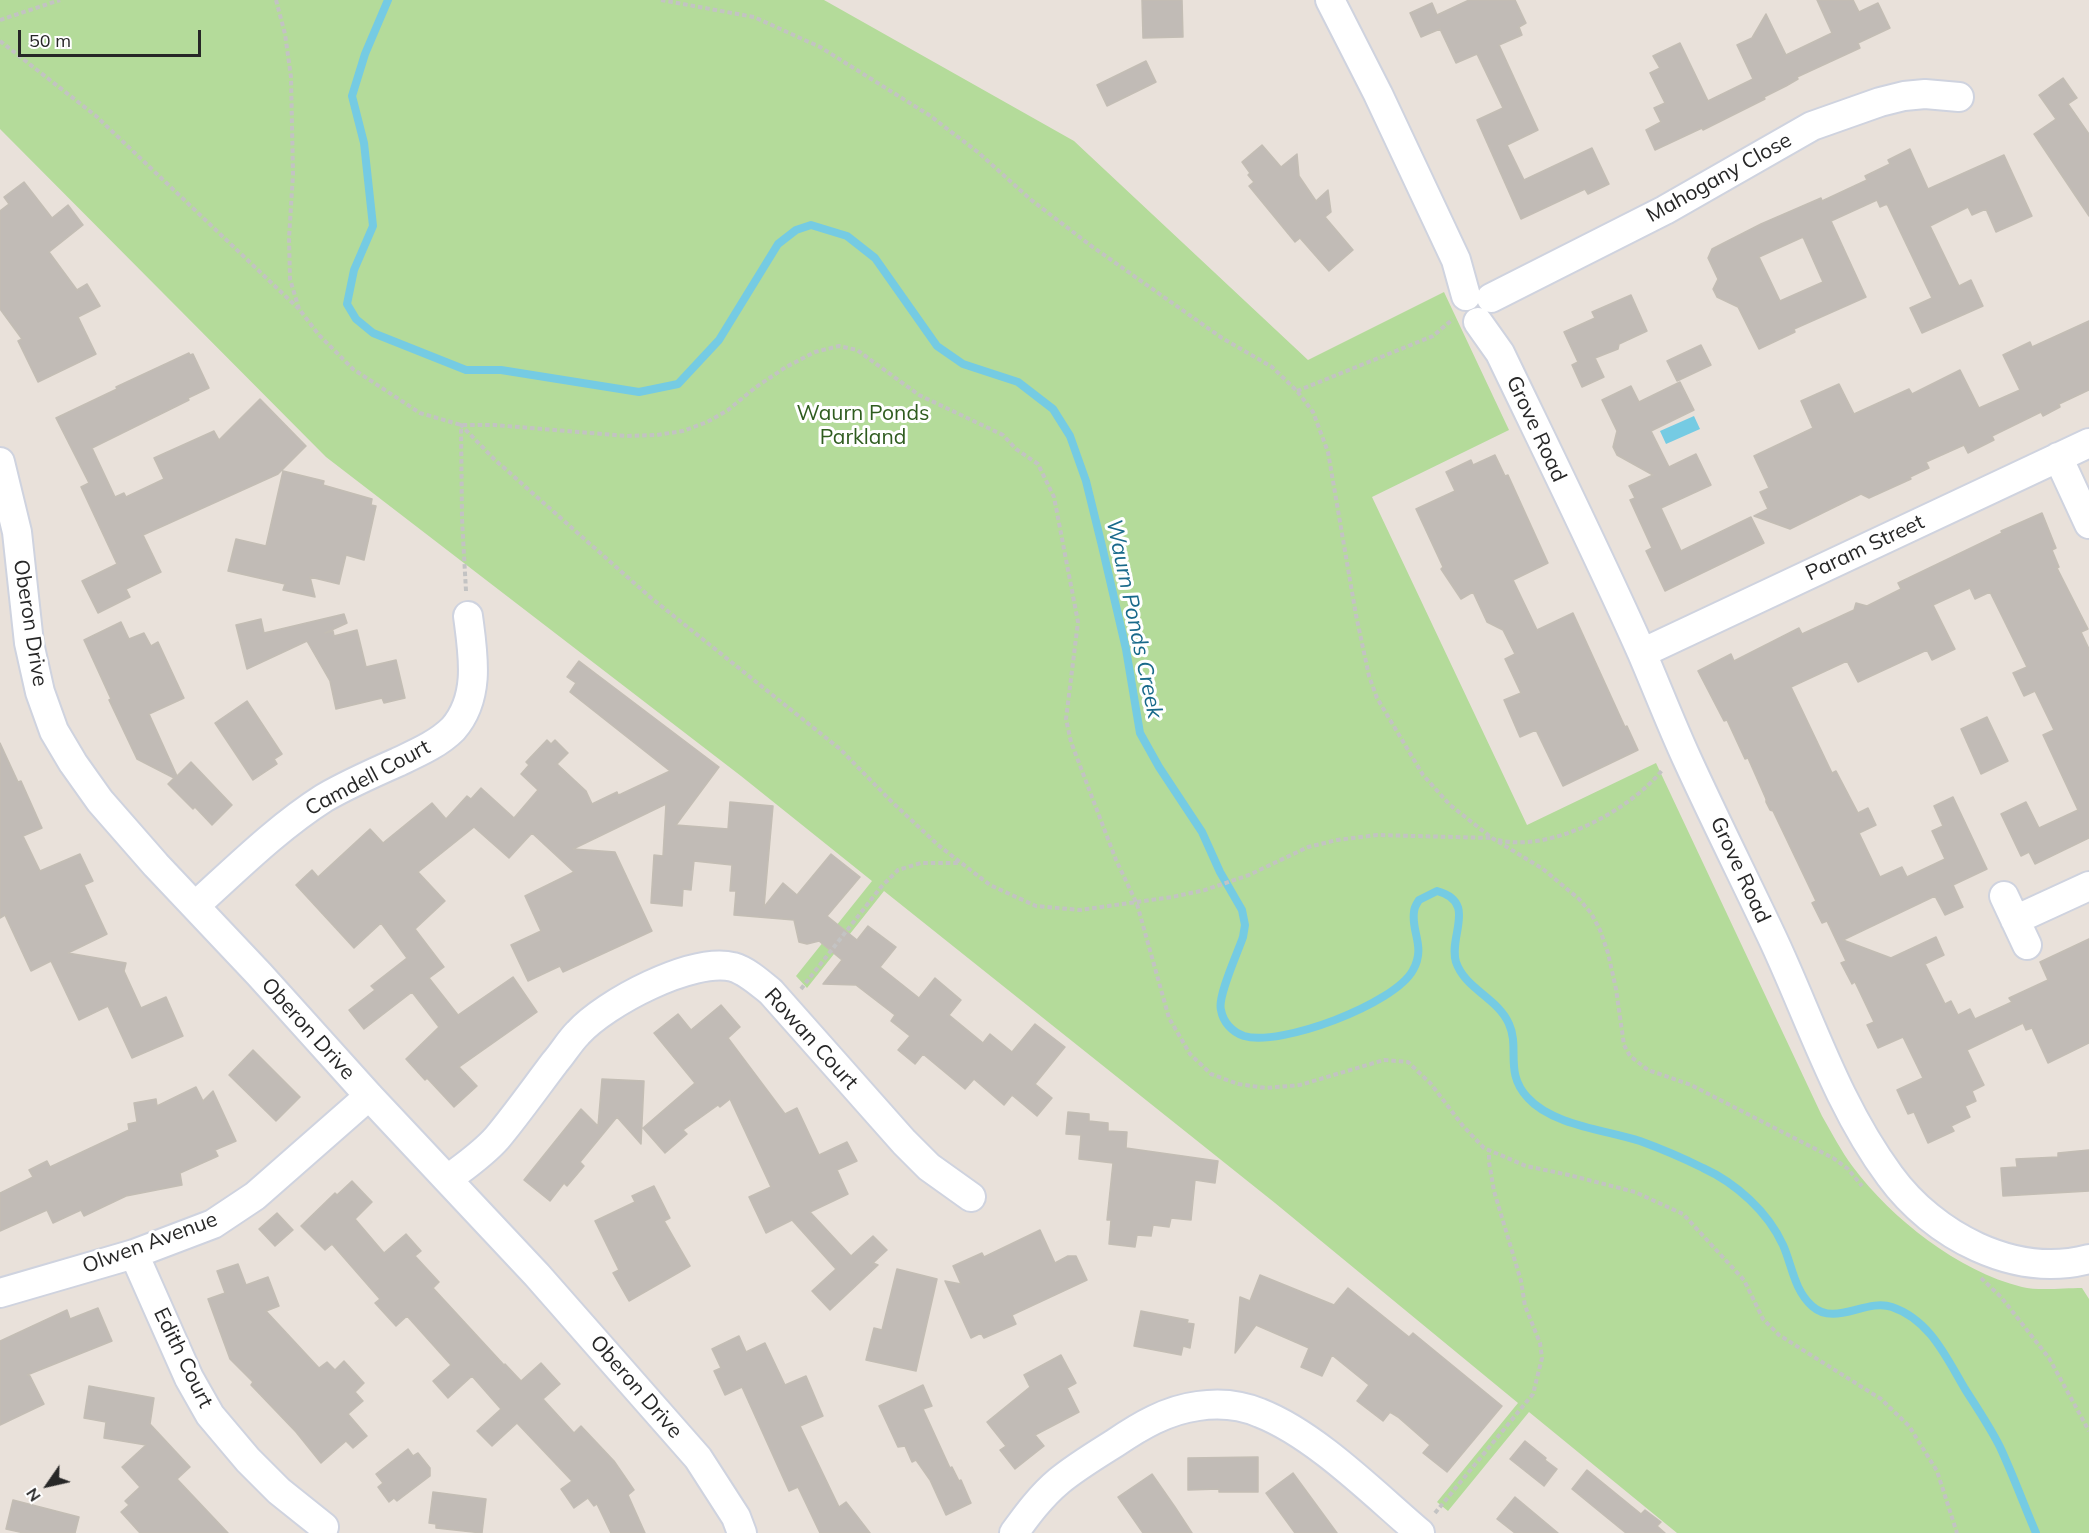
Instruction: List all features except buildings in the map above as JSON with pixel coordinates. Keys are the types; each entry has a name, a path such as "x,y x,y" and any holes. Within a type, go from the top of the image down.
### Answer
{"street":[{"name":"Grove Road","path":"1330,0 1378,94 1642,653 1686,757 1854,1119 1890,1176 1920,1208 1956,1236 1993,1255 2026,1263 2052,1264 2089,1259"},
{"name":"Mahogany Close","path":"1478,306 1665,210 1812,126 1898,97 1925,94 1959,97"},
{"name":"Param Street","path":"1642,653 2089,443"},
{"path":"2058,457 2089,524"},
{"name":"Oberon Drive","path":"0,462 17,532 29,643 40,692 54,731 73,763 100,801 560,1301 698,1458 736,1517 742,1533"},
{"name":"Camdell Court","path":"195,906 293,819 353,782 418,753 453,728 467,706 474,678 468,616"},
{"path":"2016,920 2089,886"},
{"name":"Rowan Court","path":"448,1179 479,1156 496,1139 577,1033 595,1017 654,984 688,970 713,965 734,968 753,978 771,992 904,1142 929,1167 970,1197"},
{"name":"Olwen Avenue","path":"0,1293 134,1254 213,1224 255,1196 369,1096"},
{"name":"Edith Court","path":"134,1254 189,1378 210,1415 248,1460 279,1491 324,1527"},
{"path":"1014,1533 1029,1512 1058,1482 1144,1424 1197,1406 1231,1405 1259,1412 1288,1426 1336,1462 1420,1532"}],"path":[{"path":"0,20 60,0"},
{"path":"276,0 285,34 291,77 293,174 290,279 299,309"},
{"path":"661,0 754,18 820,47 929,115 979,153 1030,199 1090,245 1222,338 1272,367 1297,391 1313,412 1328,452 1356,615 1377,698 1436,791 1492,838 1543,869 1591,913 1608,952 1624,1045 1629,1056 1648,1070 1691,1085 1833,1158 1848,1169 1868,1193"},
{"path":"0,41 96,116 299,309 319,335 353,369 420,413 461,425 494,424 627,436 683,431 728,410 756,387 805,357 839,346 857,350 919,394 1003,435 1038,464 1054,497 1078,622 1066,719 1071,742 1116,860 1137,904 1169,1018 1190,1054 1211,1074 1238,1084 1266,1089 1300,1085 1384,1060 1408,1062 1431,1084 1463,1126 1484,1148 1526,1166 1635,1192 1683,1214 1744,1280 1763,1319 1779,1335 1881,1399 1910,1426 1937,1471 1957,1533"},
{"path":"1297,391 1433,336 1478,306"},
{"path":"461,425 462,519 468,616"},
{"path":"461,425 503,466 650,597 840,749 899,810 938,845 990,885 1036,906 1080,910 1137,904 1205,890 1248,875 1308,847 1337,840 1401,835 1492,838 1517,843 1560,836 1589,825 1618,809 1652,783 1665,768 1686,757"},
{"path":"786,1009 881,886 898,870 921,863 961,863"},
{"path":"1420,1532 1533,1394 1542,1358 1540,1343 1525,1306 1521,1281 1494,1191 1488,1150"},
{"path":"1979,1277 2001,1297 2049,1358 2089,1431"}],"green space":[{"name":"Waurn Ponds Parkland","path":"0,0 824,0 1074,141 1308,360 1444,292 1509,430 1372,497 1527,825 1656,763 1822,1116 1853,1167 1907,1224 1951,1256 1974,1269 2022,1287 2082,1288 2089,1299 2089,1533 1677,1533 1529,1412 1448,1511 1437,1502 1518,1403 1275,1203 884,891 807,988 796,976 872,881 741,776 326,457 0,129"}],"water":[{"path":"1694,416 1700,429 1666,444 1660,431"}],"waterway":[{"name":"Waurn Ponds Creek","path":"388,0 365,54 352,96 364,143 373,226 354,270 347,304 356,319 373,333 466,370 501,370 639,392 678,384 719,340 778,244 796,230 811,225 847,236 875,258 937,346 963,364 1018,382 1053,409 1070,436 1086,481 1102,546 1126,649 1140,733 1159,767 1202,832 1220,872 1242,910 1245,925 1243,937 1222,995 1221,1010 1229,1026 1244,1036 1261,1038 1283,1035 1335,1020 1384,996 1402,983 1417,962 1418,947 1414,909 1419,900 1437,891 1449,896 1456,903 1459,911 1455,941 1456,962 1460,971 1497,1007 1509,1024 1512,1033 1516,1079 1528,1098 1551,1115 1580,1126 1648,1144 1715,1174 1739,1190 1769,1221 1783,1245 1801,1293 1812,1306 1821,1312 1841,1313 1882,1305 1892,1307 1917,1321 1944,1352 1992,1432 2036,1533"}]}
